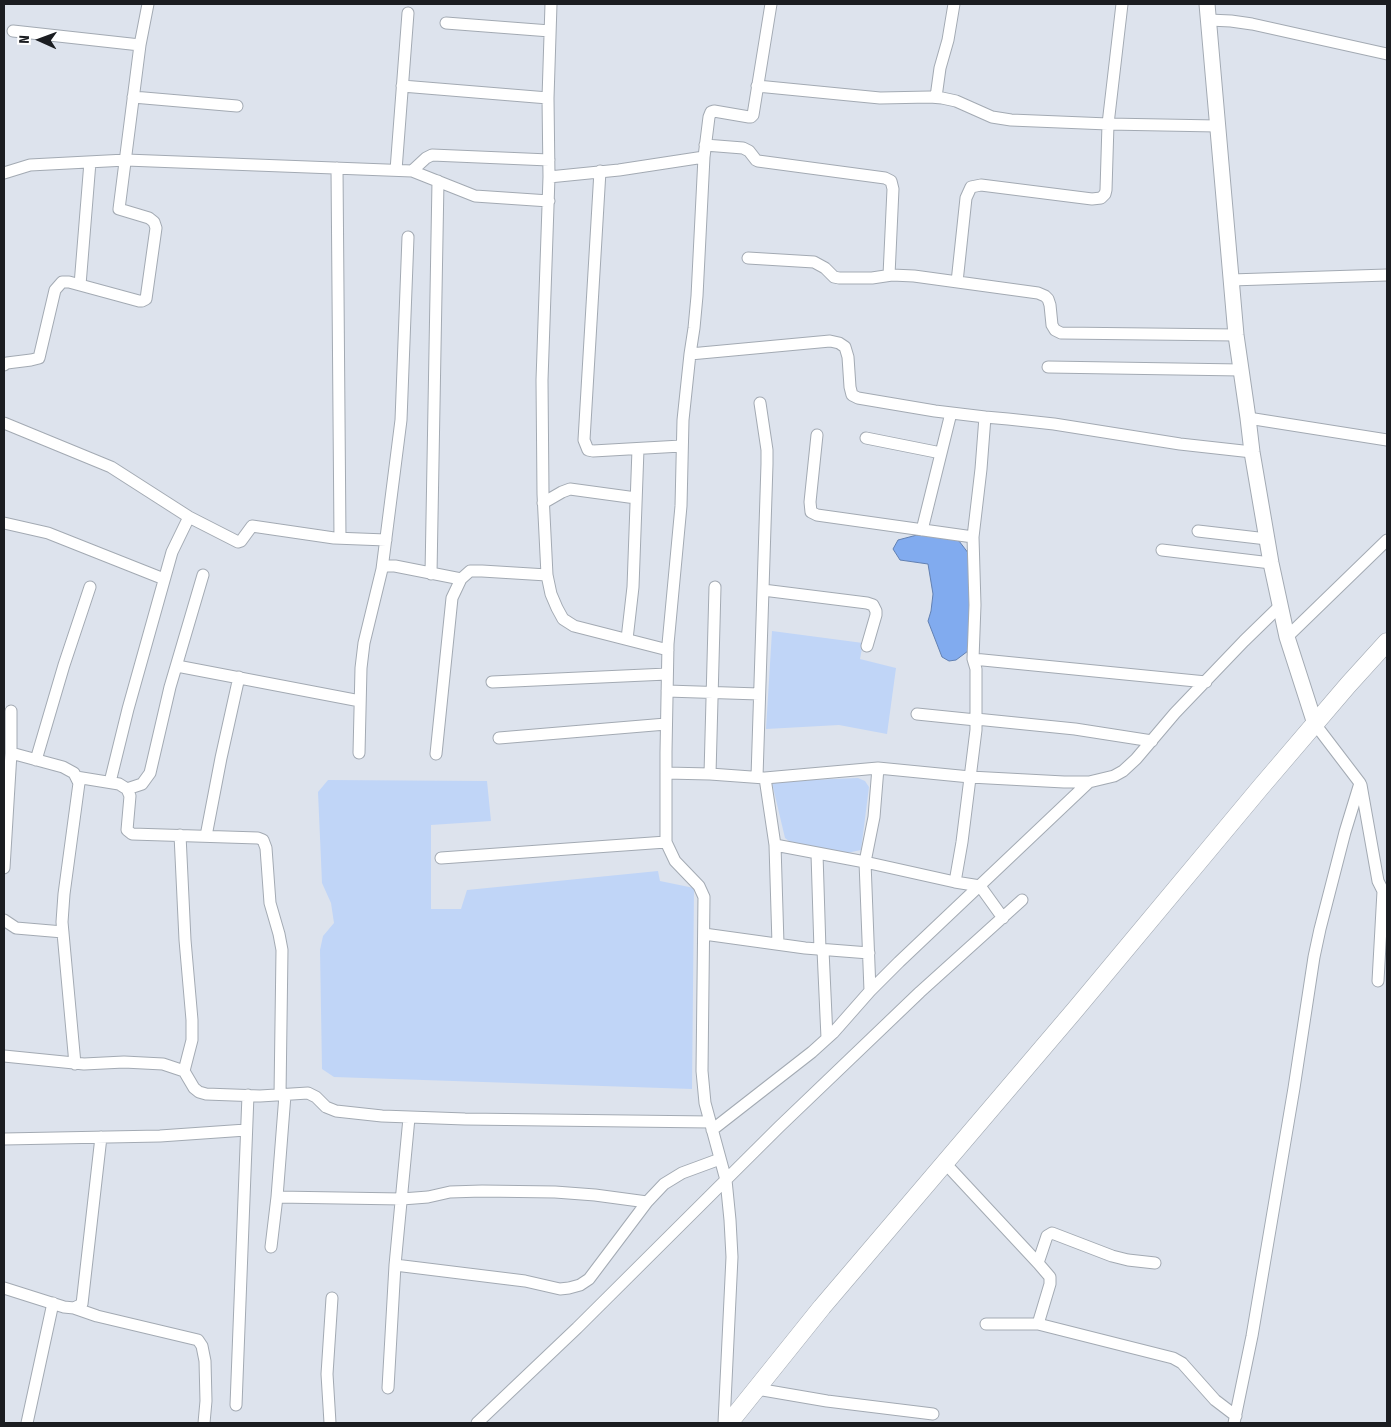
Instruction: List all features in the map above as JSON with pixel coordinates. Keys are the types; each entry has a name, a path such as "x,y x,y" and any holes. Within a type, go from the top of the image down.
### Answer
{"main road":[{"path":"730,1423 822,1307 1063,1024 1203,855 1387,642"}],"street":[{"path":"4,365 39,358 56,290 62,282 69,282 139,301 146,299 156,228 154,222 149,218 119,209 140,45 148,4"},
{"path":"551,4 548,98 549,201 542,380 543,503 547,575 556,608 563,619 574,626 668,650"},
{"path":"730,1423 732,1257 730,1220 726,1180 705,1103 702,1071 704,897 699,886 675,861 666,842 667,674 671,602 681,506 681,446 698,296 704,151 711,112 751,117 754,111 771,4"},
{"path":"936,97 940,68 948,40 954,4"},
{"path":"957,282 966,198 971,187 981,185 1092,199 1101,198 1106,190 1108,124 1122,4"},
{"path":"1207,4 1236,335 1252,452 1271,563 1288,637 1315,724 1360,783 1378,880 1385,893 1378,981"},
{"path":"396,170 408,13"},
{"path":"1209,20 1252,24 1387,54"},
{"path":"446,23 550,31"},
{"path":"13,31 140,45"},
{"path":"402,86 548,98"},
{"path":"757,86 880,98 936,97 956,101 997,118 1108,124 1217,126"},
{"path":"134,97 237,106"},
{"path":"549,177 600,171 704,151 743,148 749,151 758,161 885,178 891,181 893,189 889,276"},
{"path":"412,171 432,155 549,160"},
{"path":"4,173 30,165 126,160 396,170 412,171 475,196 549,201"},
{"path":"80,285 90,162"},
{"path":"337,168 340,538"},
{"path":"600,171 584,440 588,450 593,451 681,446"},
{"path":"431,574 438,182"},
{"path":"359,753 364,643 382,569 401,420 408,237"},
{"path":"748,258 814,262 825,268 834,277 839,278 914,276 1038,293 1048,299 1052,325 1055,330 1062,333 1236,335"},
{"path":"1231,280 1387,275"},
{"path":"690,354 830,341 845,347 848,357 852,395 858,398 951,413 1045,423 1171,443 1252,452"},
{"path":"1048,367 1241,370"},
{"path":"760,403 767,450 759,694 761,778 775,846 778,944"},
{"path":"922,530 951,413"},
{"path":"955,882 962,842 976,719 976,669 973,659 973,537 981,469 984,417"},
{"path":"1248,418 1387,440"},
{"path":"4,423 112,467 189,518 239,542 252,526 340,538 386,540"},
{"path":"817,435 810,502 811,512 817,515 973,537"},
{"path":"866,438 941,453"},
{"path":"627,639 633,587 638,449"},
{"path":"543,503 570,489 636,498"},
{"path":"110,782 128,709 172,552 189,518"},
{"path":"4,523 54,535 164,579"},
{"path":"1198,531 1267,539"},
{"path":"1288,637 1387,540"},
{"path":"1162,550 1271,563"},
{"path":"382,569 390,565 460,580"},
{"path":"436,754 452,598 460,580 470,571 482,570 547,575"},
{"path":"76,777 110,782 127,788 142,784 150,773 170,688 203,575"},
{"path":"36,760 64,665 90,587"},
{"path":"710,774 715,587"},
{"path":"763,590 873,605 876,615 867,646"},
{"path":"666,773 761,778 878,768 970,777 1089,782 1114,776 1123,771 1136,759 1175,713 1281,605"},
{"path":"973,659 1206,682"},
{"path":"177,666 360,701"},
{"path":"492,682 667,674"},
{"path":"206,836 239,677"},
{"path":"667,691 759,694"},
{"path":"4,868 11,753 11,711"},
{"path":"916,714 1075,729 1152,740"},
{"path":"499,738 666,724"},
{"path":"11,753 63,768 74,773 78,783 62,922 75,1064"},
{"path":"870,991 865,862 874,817 878,768"},
{"path":"4,1056 75,1064 124,1062 164,1064 184,1071 194,1088 206,1094 248,1096 308,1093 316,1097 326,1107 336,1111 409,1118 711,1126 791,1068 827,1038 870,991 1089,782"},
{"path":"1235,1420 1252,1336 1318,938 1345,832 1360,783"},
{"path":"127,788 130,796 127,830 132,834 258,838 263,840 266,848 268,894 282,950 283,1095 277,1197 270,1247"},
{"path":"180,835 185,940 192,1020 192,1040 184,1071"},
{"path":"441,858 666,842"},
{"path":"775,846 865,862 980,886 1004,918"},
{"path":"817,854 827,1038"},
{"path":"477,1423 577,1328 779,1127 920,992 1022,900"},
{"path":"4,920 16,928 63,932"},
{"path":"704,934 822,950 868,953"},
{"path":"236,1404 248,1096"},
{"path":"388,1388 395,1265 409,1118"},
{"path":"4,1139 160,1136 246,1130"},
{"path":"74,1308 82,1304 101,1137"},
{"path":"395,1265 525,1281 560,1289 580,1285 589,1279 647,1202 664,1184 676,1177 720,1159"},
{"path":"944,1162 1050,1277 1051,1282 1038,1324"},
{"path":"277,1197 402,1199 428,1197 450,1192 482,1191 565,1193 647,1202"},
{"path":"1038,1263 1048,1236 1052,1234 1112,1256 1155,1263"},
{"path":"4,1288 97,1316 198,1340 202,1346 205,1361 206,1400 204,1423"},
{"path":"330,1423 327,1374 332,1298"},
{"path":"27,1423 53,1303"},
{"path":"986,1324 1038,1324 1172,1358 1182,1363 1235,1420"},
{"path":"756,1389 827,1401 933,1414"}],"shaded area":[{"path":"772,631 863,643 860,659 896,668 887,734 839,725 766,729"},
{"path":"858,778 865,781 869,787 861,850 847,853 794,845 785,838 772,783"},
{"path":"328,780 487,781 491,821 431,825 431,909 461,909 467,890 658,871 660,881 694,888 692,1089 334,1077 322,1069 320,950 323,936 334,923 331,903 322,883 318,792"}],"water":[{"path":"917,535 950,536 959,541 969,554 972,617 968,651 956,660 949,661 942,657 928,621 933,594 928,564 900,560 893,549 898,540"}]}
